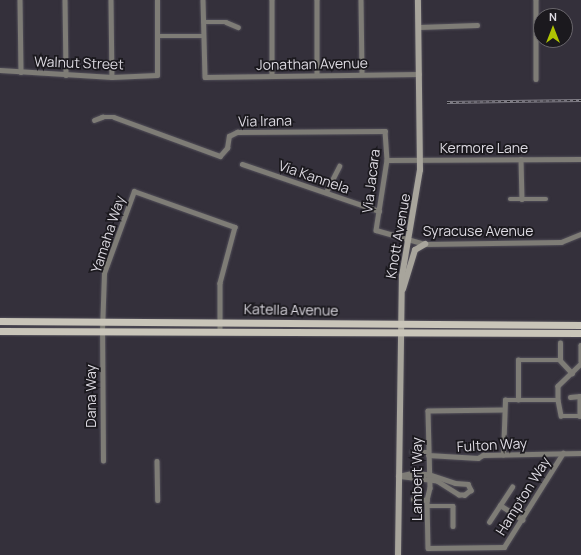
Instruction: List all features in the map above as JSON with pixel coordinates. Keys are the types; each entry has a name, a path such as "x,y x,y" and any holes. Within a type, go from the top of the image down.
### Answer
{"main road":[{"name":"Knott Avenue","path":"398,555 401,294 420,160 418,0"},
{"path":"401,294 415,250 424,244"},
{"name":"Katella Avenue","path":"0,320 581,325"},
{"path":"495,333 505,329 528,329 530,324"},
{"name":"Katella Avenue","path":"0,331 581,334"}],"street":[{"path":"20,0 20,72"},
{"path":"65,0 66,75"},
{"path":"111,0 112,77"},
{"path":"157,0 158,36 203,36 203,0"},
{"path":"272,0 272,75"},
{"path":"317,0 317,74"},
{"path":"362,0 362,74"},
{"path":"536,0 536,79"},
{"path":"203,22 226,22 238,27"},
{"path":"419,27 477,25"},
{"name":"Walnut Street","path":"0,70 112,77 157,75 158,36"},
{"name":"Jonathan Avenue","path":"203,36 205,77 317,74 419,74"},
{"name":"Via Irana","path":"94,120 102,116 114,117 220,156 227,148 229,136 237,132 382,131 387,134"},
{"name":"Via Jacara","path":"376,230 387,160 387,134"},
{"path":"521,159 522,199"},
{"name":"Kermore Lane","path":"387,160 581,159"},
{"name":"Via Kannela","path":"242,164 379,211"},
{"path":"326,192 339,166"},
{"name":"Yamaha Way","path":"102,331 104,273 134,191 235,227 236,233 222,273 220,322"},
{"path":"510,199 546,199"},
{"name":"Syracuse Avenue","path":"376,230 409,241 424,244 561,242 581,234"},
{"path":"220,322 220,331"},
{"name":"Dana Way","path":"102,331 103,461"},
{"path":"560,343 560,360 572,373"},
{"path":"581,344 581,361"},
{"path":"518,400 518,360 560,360"},
{"path":"570,396 580,396 581,416 561,416 558,400 558,386 581,364"},
{"path":"503,454 505,400 558,400"},
{"name":"Lambert Way","path":"428,548 428,410 504,410"},
{"name":"Fulton Way","path":"412,452 464,458 503,454 581,453"},
{"name":"Hampton Way","path":"428,548 504,547 523,520 563,453"},
{"path":"157,461 158,500"},
{"path":"428,474 453,485 429,479 398,476 428,474"},
{"path":"488,522 512,487"},
{"path":"413,499 428,500"},
{"path":"500,505 523,520"},
{"path":"428,506 453,506 453,526"}],"railway":[{"path":"447,102 581,100"}]}
